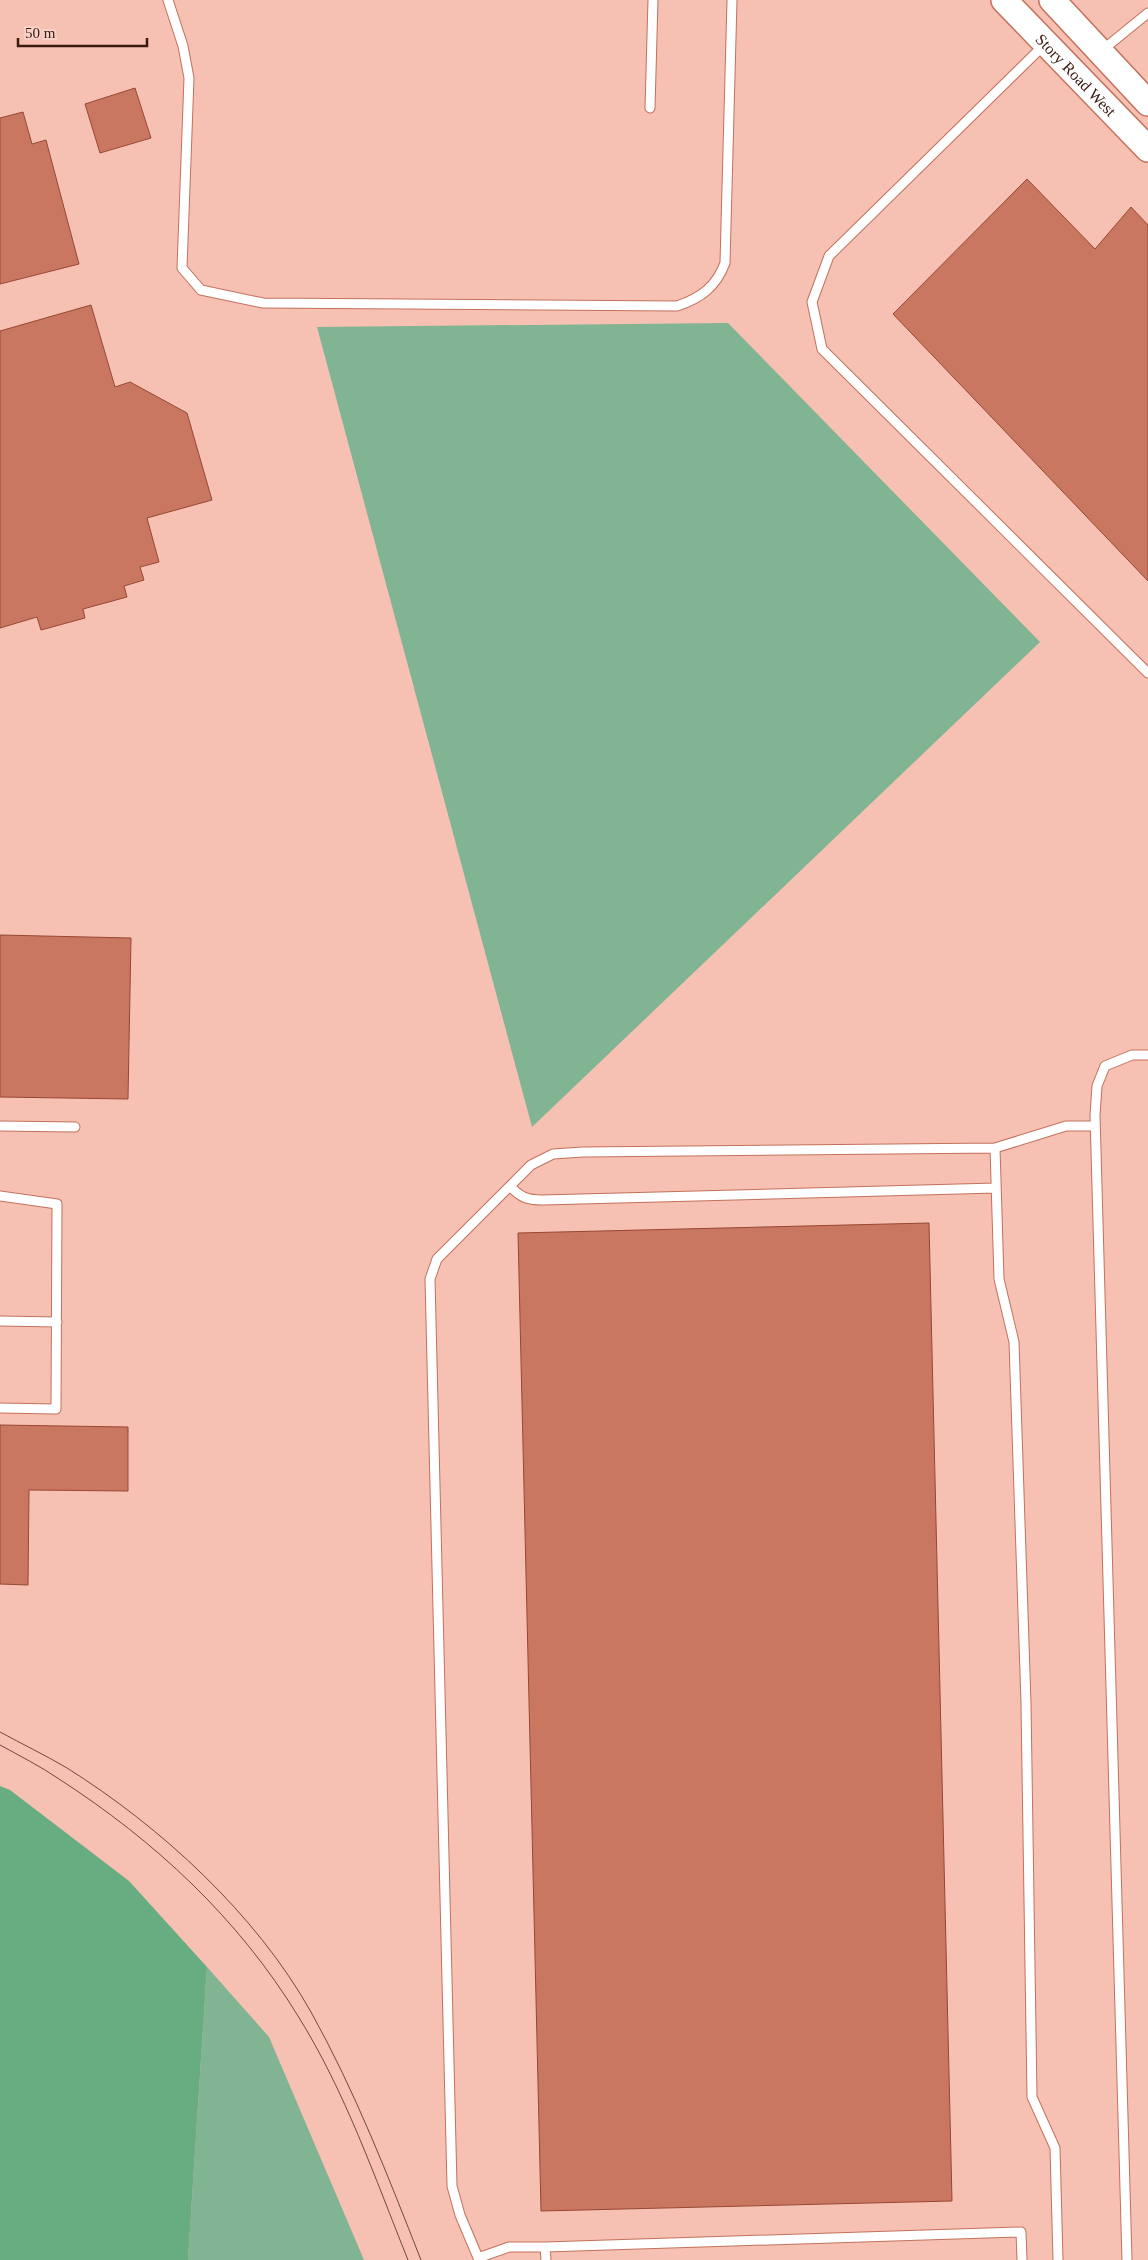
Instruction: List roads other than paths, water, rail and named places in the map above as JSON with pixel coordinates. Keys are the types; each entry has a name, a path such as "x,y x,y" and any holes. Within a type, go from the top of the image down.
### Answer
{"street":[{"name":"Story Road West","path":"1004,0 1148,149"},
{"name":"Story Road West","path":"1052,0 1148,103"}],"lane":[{"path":"168,0 183,46 189,78 182,268 201,290 263,303 676,306 706,292 716,283 725,263 732,0"},
{"path":"650,108 653,0"},
{"path":"1100,52 1148,12"},
{"path":"1046,43 830,256 812,302 822,349 1148,673"},
{"path":"1127,2260 1095,1126 1096,1086 1105,1066 1132,1055 1148,1055"},
{"path":"0,1126 75,1128"},
{"path":"1022,2260 1021,2232 508,2247 478,2259 460,2215 452,2186 430,1279 437,1259 531,1165 553,1154 583,1152 995,1148 1066,1126 1095,1126"},
{"path":"995,1148 999,1279 1014,1342 1026,1703 1032,2097 1055,2148 1058,2260"},
{"path":"510,1186 519,1196 530,1200 996,1188"},
{"path":"0,1196 57,1204 56,1409 0,1408"},
{"path":"0,1321 57,1322"},
{"path":"545,2247 546,2260"}],"tram line":[{"path":"0,1732 67,1768 137,1817 204,1875 263,1941 289,1976 311,2012 342,2072 383,2165 421,2260"},
{"path":"0,1745 52,1774 128,1828 192,1884 249,1946 298,2016 330,2074 358,2135 408,2260"}]}
